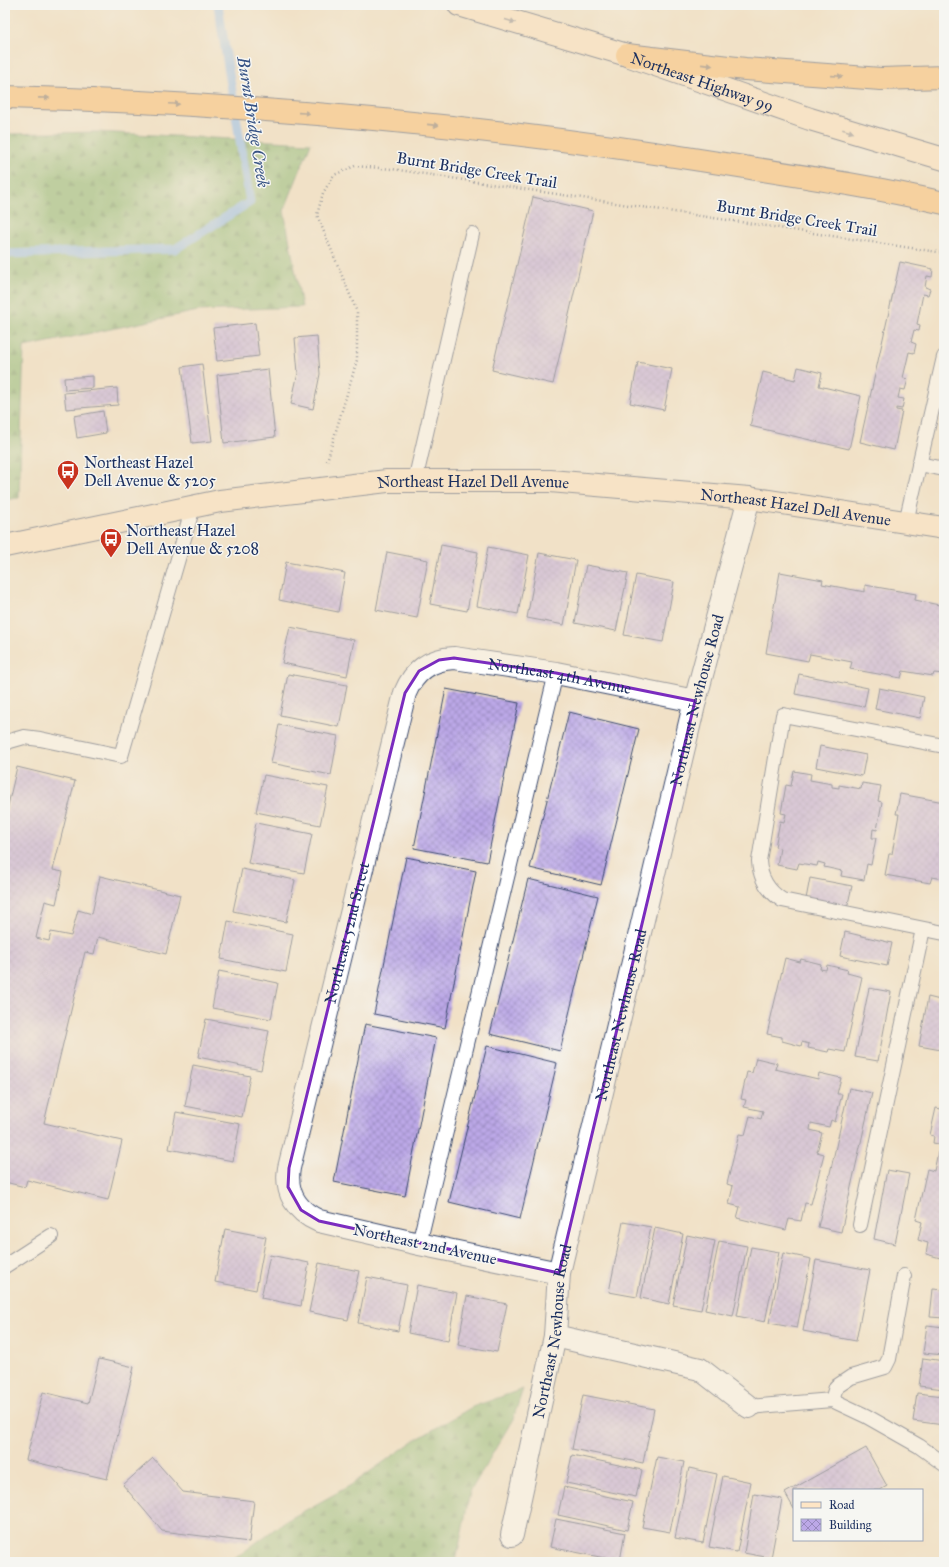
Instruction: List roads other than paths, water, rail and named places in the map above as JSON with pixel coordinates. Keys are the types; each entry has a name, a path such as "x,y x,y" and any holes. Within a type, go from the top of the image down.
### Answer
{"highway":[{"path":"627,56 745,69 880,79 944,77"},
{"path":"5,97 198,105 339,115 487,130 643,150 798,175 944,203"}],"street":[{"name":"Northeast Highway 99","path":"459,5 627,56 810,119 944,159"},
{"name":"Northeast Hazel Dell Avenue","path":"5,546 220,501 387,481 550,481 750,498 944,528"},
{"name":"Northeast Newhouse Road","path":"512,1535 554,1336 559,1273 695,701 750,498"},
{"name":"Northeast 4th Avenue","path":"425,666 439,660 454,658 556,672 695,701"},
{"name":"Northeast 52nd Street","path":"296,1204 288,1187 287,1178 289,1168 406,693 413,678 425,666"},
{"name":"Northeast 2nd Avenue","path":"296,1204 306,1214 319,1220 420,1244 559,1273"},
{"path":"554,1336 700,1369 749,1407"}],"lane":[{"path":"415,481 472,234"},
{"path":"906,522 944,357"},
{"path":"920,464 944,469"},
{"path":"5,744 24,737 121,756 193,507"},
{"path":"420,1244 556,672"},
{"path":"944,746 782,715 759,856 760,869 765,884 775,896 782,900 944,933"},
{"path":"860,1225 923,928"},
{"path":"5,1266 51,1236"},
{"path":"832,1400 836,1387 851,1377 885,1368 890,1359 904,1276"},
{"path":"749,1407 832,1400 866,1416 919,1446 944,1464"}],"waterway":[{"name":"Burnt Bridge Creek","path":"5,254 175,249 250,202 218,5"}],"place":[{"name":"Northeast Hazel Dell Avenue & 5205","path":"68,490"},
{"name":"Northeast Hazel Dell Avenue & 5208","path":"111,558"}]}
